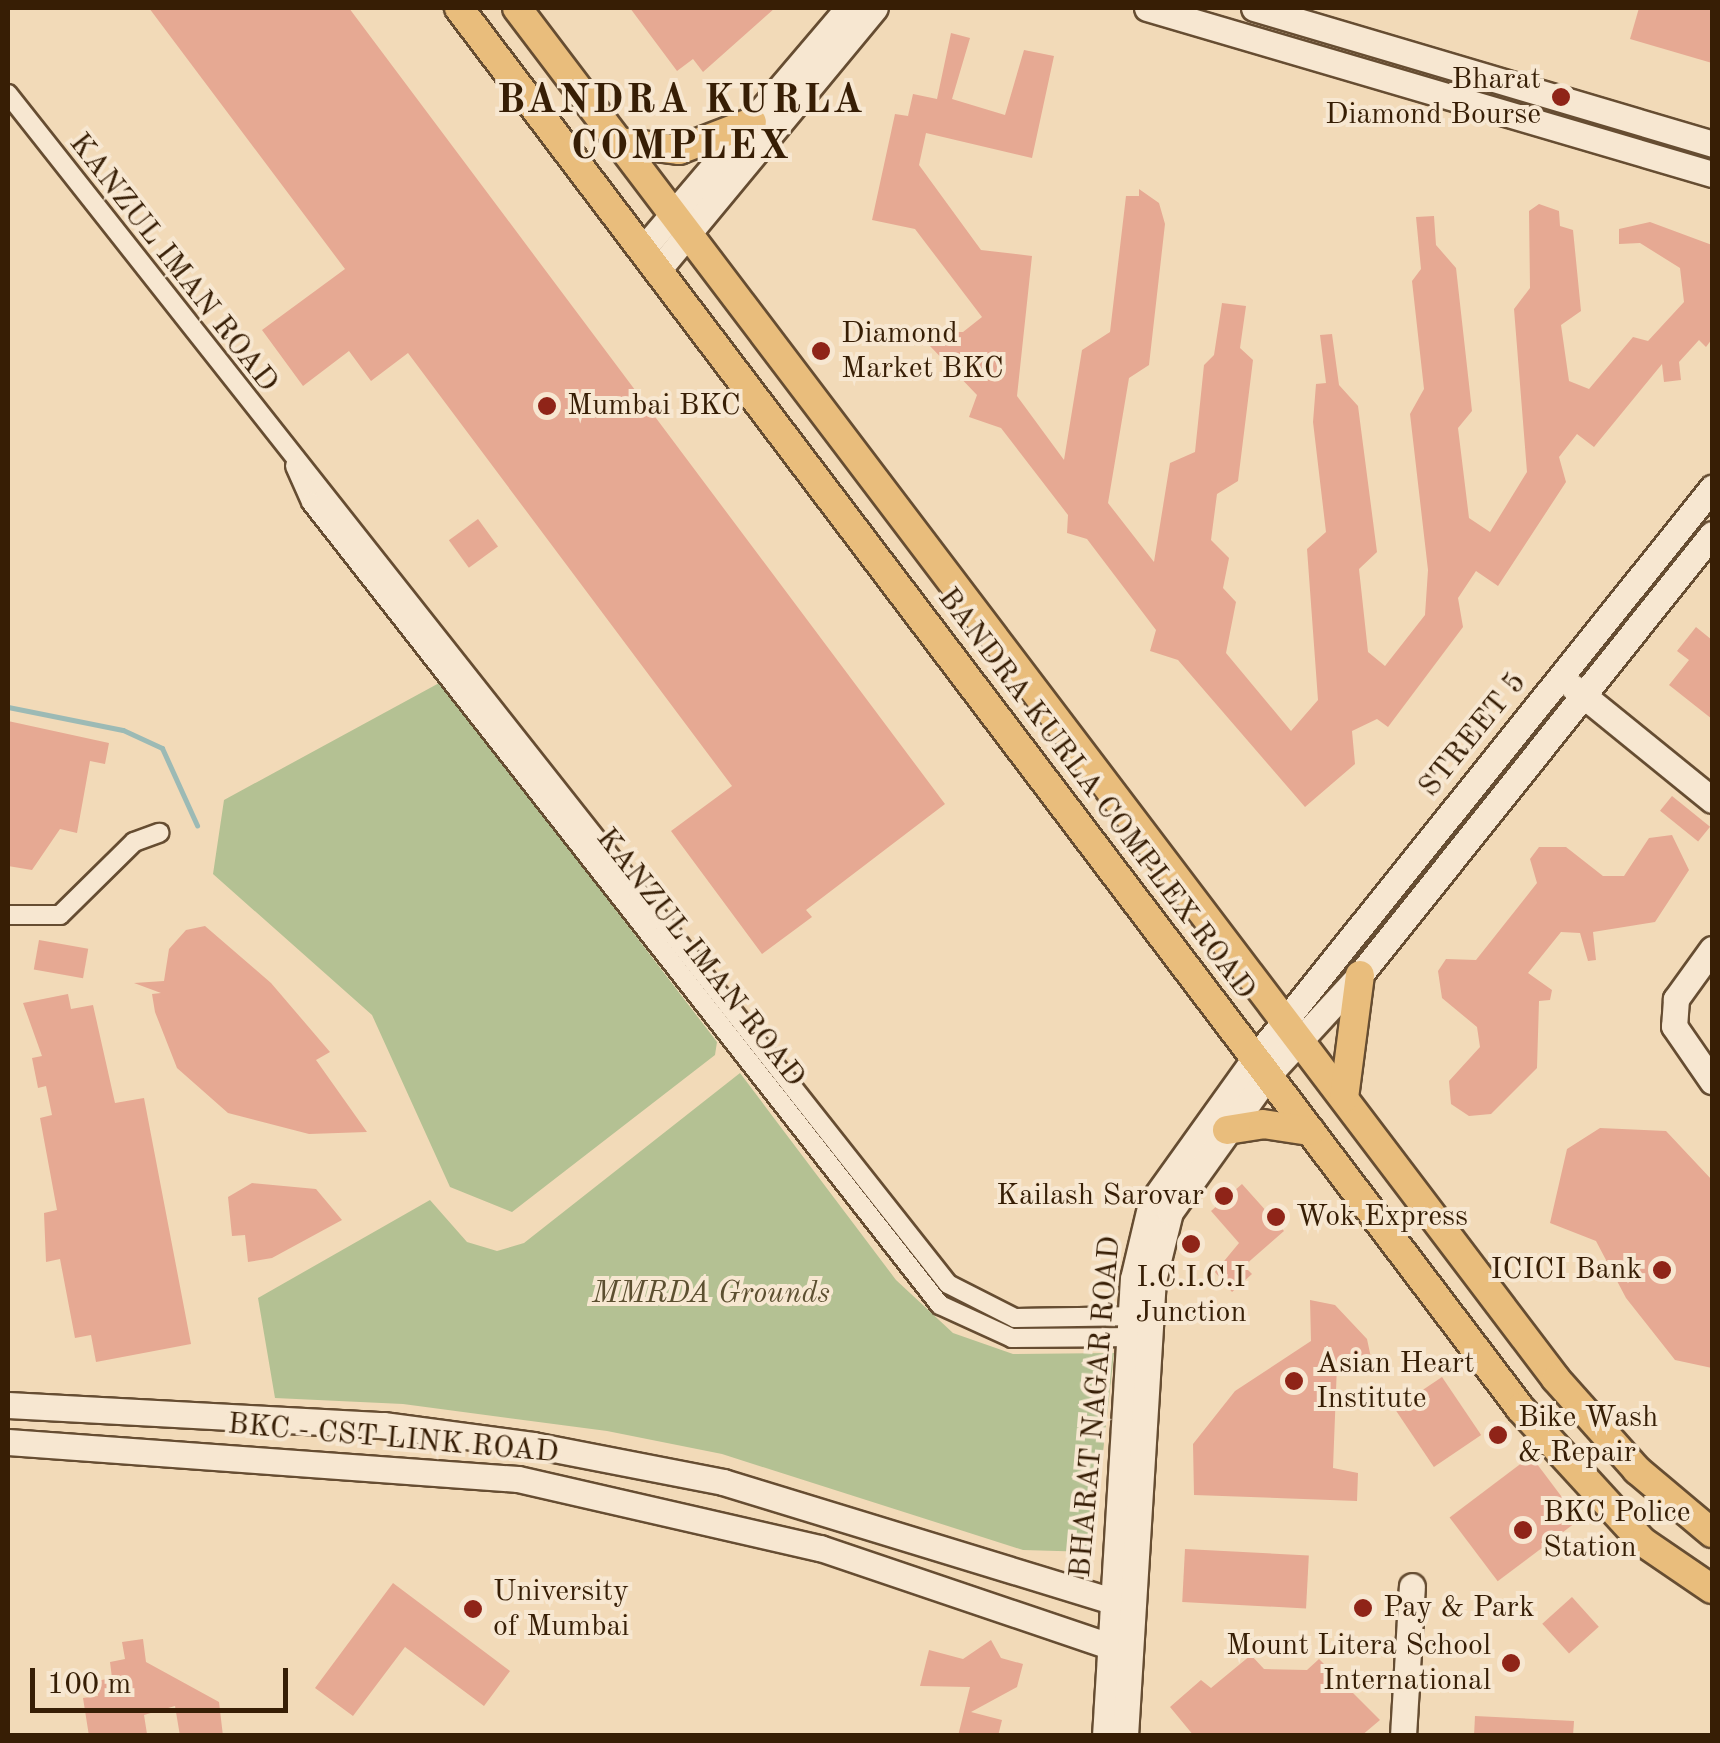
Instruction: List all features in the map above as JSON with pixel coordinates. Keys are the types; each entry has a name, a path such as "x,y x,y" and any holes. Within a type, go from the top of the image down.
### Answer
{"main road":[{"name":"BANDRA KURLA COMPLEX ROAD","path":"459,8 1261,1067 1568,1465 1643,1542 1712,1589"},
{"name":"BANDRA KURLA COMPLEX ROAD","path":"517,8 1602,1434 1712,1533"},
{"path":"619,142 679,150 752,122"},
{"path":"1344,1098 1360,975"},
{"path":"1227,1130 1269,1124 1310,1131"}],"street":[{"path":"680,223 752,122 848,8"},
{"path":"650,260 875,8"},
{"path":"1147,8 1712,174"},
{"path":"1254,8 1712,144"},
{"name":"KANZUL IMAN ROAD","path":"8,94 296,466 310,502 940,1306 1012,1338 1140,1327"},
{"name":"STREET 5","path":"1294,1033 1561,677 1712,488"},
{"name":"STREET 5","path":"1294,1033 1360,975 1712,534"},
{"path":"1561,677 1712,800"},
{"path":"8,915 60,916 134,842 159,833"},
{"path":"1712,948 1676,999 1674,1026 1685,1052 1712,1080"},
{"path":"1261,1067 1294,1033"},
{"name":"BHARAT NAGAR ROAD","path":"1126,1736 1140,1327 1170,1212 1227,1130 1261,1067"},
{"name":"BHARAT NAGAR ROAD","path":"1105,1736 1112,1601 1152,1203 1261,1067"},
{"path":"10,1405 10,1442"},
{"name":"BKC - CST LINK ROAD","path":"10,1405 383,1424 587,1455 766,1495 1112,1601"},
{"name":"BKC - CST LINK ROAD","path":"10,1442 379,1464 580,1490 756,1531 1110,1646"},
{"path":"580,1490 587,1455"},
{"path":"756,1531 766,1495"},
{"path":"1402,1736 1412,1586"}],"green space":[{"path":"441,682 717,1042 715,1055 512,1212 450,1187 372,1015 213,874 224,800"},
{"name":"MMRDA Grounds","path":"740,1073 896,1280 953,1333 1013,1354 1114,1353 1092,1552 1023,1550 722,1454 607,1431 403,1404 275,1398 258,1298 430,1200 467,1242 497,1251 524,1243"}],"building":[{"name":"Mumbai BKC","path":"149,8 349,8 945,804 806,910 812,917 762,954 671,831 732,786 408,353 371,381 349,351 303,386 262,330 345,269"},
{"path":"630,8 775,8 703,72 693,59 677,71"},
{"path":"1639,8 1712,8 1712,63 1630,39"},
{"path":"951,33 970,38 952,99 1005,115 1024,50 1054,56 1032,158 926,133 919,165 981,250 1032,256 1017,396 1064,460 1082,350 1110,332 1126,196 1139,196 1139,189 1159,203 1165,224 1149,365 1129,378 1108,503 1154,562 1170,463 1195,452 1204,365 1214,355 1222,303 1246,306 1240,348 1253,360 1238,481 1217,494 1211,540 1229,558 1223,588 1236,602 1226,653 1291,731 1318,700 1307,549 1326,532 1313,422 1316,384 1326,383 1320,335 1332,334 1339,385 1358,406 1377,552 1359,569 1368,652 1385,666 1425,615 1428,570 1410,414 1424,389 1412,281 1421,269 1416,217 1434,216 1436,245 1456,268 1472,411 1458,428 1469,518 1490,532 1527,472 1514,309 1530,288 1529,211 1539,204 1559,211 1560,226 1573,230 1581,311 1561,325 1569,381 1589,389 1633,337 1648,341 1684,302 1680,268 1640,243 1619,244 1619,229 1650,222 1712,245 1712,339 1706,347 1699,340 1679,362 1681,380 1664,382 1662,364 1594,447 1577,434 1559,457 1566,482 1498,586 1476,571 1458,598 1463,627 1388,727 1377,719 1352,731 1355,764 1305,807 1178,660 1150,651 1156,630 1087,539 1067,533 1068,515 1001,428 969,417 977,395 929,345 933,332 963,332 982,317 915,229 872,220 895,114 908,116 913,94 937,99"},
{"path":"478,519 498,547 469,568 449,540"},
{"path":"1696,627 1712,640 1712,719 1669,685 1689,660 1677,651"},
{"path":"8,721 109,743 105,764 90,761 77,833 60,829 32,870 8,866"},
{"path":"1672,796 1710,827 1698,842 1660,811"},
{"path":"1672,835 1689,870 1655,922 1593,932 1596,960 1588,961 1580,933 1561,932 1528,973 1552,990 1550,1000 1539,1001 1537,1068 1491,1114 1469,1116 1451,1104 1449,1081 1480,1047 1477,1027 1442,998 1438,971 1446,959 1476,960 1537,883 1530,859 1539,847 1566,847 1603,876 1624,876 1649,838"},
{"path":"205,926 271,983 330,1052 316,1060 367,1132 309,1134 228,1113 177,1068 155,1012 152,994 161,993 134,983 164,981 169,949 186,930"},
{"path":"39,940 88,949 83,978 34,970"},
{"path":"68,994 71,1009 93,1005 115,1103 144,1098 191,1344 96,1362 91,1335 75,1338 60,1259 46,1262 44,1213 57,1210 40,1118 52,1115 46,1086 38,1088 32,1058 42,1056 23,1003"},
{"name":"ICICI Bank","path":"1600,1128 1666,1131 1712,1180 1712,1368 1675,1360 1626,1298 1596,1241 1550,1223 1567,1149"},
{"path":"252,1183 316,1189 342,1220 272,1258 248,1262 245,1235 232,1236 228,1197"},
{"path":"1242,1184 1284,1231 1244,1266 1252,1274 1232,1292 1215,1272 1239,1243 1211,1211"},
{"path":"1310,1300 1335,1305 1367,1339 1373,1367 1337,1365 1333,1468 1358,1473 1357,1501 1194,1495 1193,1444 1235,1391 1311,1341"},
{"path":"1442,1377 1481,1435 1434,1467 1395,1409"},
{"path":"1531,1456 1579,1520 1498,1581 1450,1517"},
{"path":"1185,1549 1309,1555 1306,1608 1182,1602"},
{"path":"393,1583 510,1671 484,1706 405,1647 353,1716 315,1688"},
{"path":"1572,1597 1599,1627 1569,1653 1542,1624"},
{"path":"143,1639 146,1662 219,1702 223,1736 180,1736 175,1706 144,1715 147,1734 89,1736 83,1698 98,1696 96,1681 112,1678 110,1662 125,1659 122,1642"},
{"path":"991,1640 1001,1658 1023,1664 1017,1687 971,1712 1002,1720 998,1736 958,1736 970,1687 920,1686 929,1650 963,1659"},
{"path":"1251,1655 1264,1669 1307,1670 1319,1659 1380,1720 1361,1736 1194,1736 1170,1707 1201,1680 1211,1688"},
{"path":"1475,1716 1574,1721 1573,1736 1474,1736"}],"waterway":[{"path":"8,707 123,730 162,748 197,825"}],"place":[{"name":"Bharat Diamond Bourse","path":"1561,97"},
{"name":"Diamond Market BKC","path":"821,351"},
{"name":"Mumbai BKC","path":"547,406"},
{"name":"Kailash Sarovar","path":"1224,1196"},
{"name":"Wok Express","path":"1276,1217"},
{"name":"I.C.I.C.I Junction","path":"1191,1244"},
{"name":"ICICI Bank","path":"1662,1270"},
{"name":"Asian Heart Institute","path":"1294,1381"},
{"name":"Bike Wash & Repair","path":"1498,1435"},
{"name":"BKC Police Station","path":"1523,1530"},
{"name":"Pay & Park","path":"1363,1608"},
{"name":"University of Mumbai","path":"473,1609"},
{"name":"Mount Litera School International","path":"1511,1663"}],"district":[{"name":"BANDRA KURLA COMPLEX","path":"681,125"}]}
